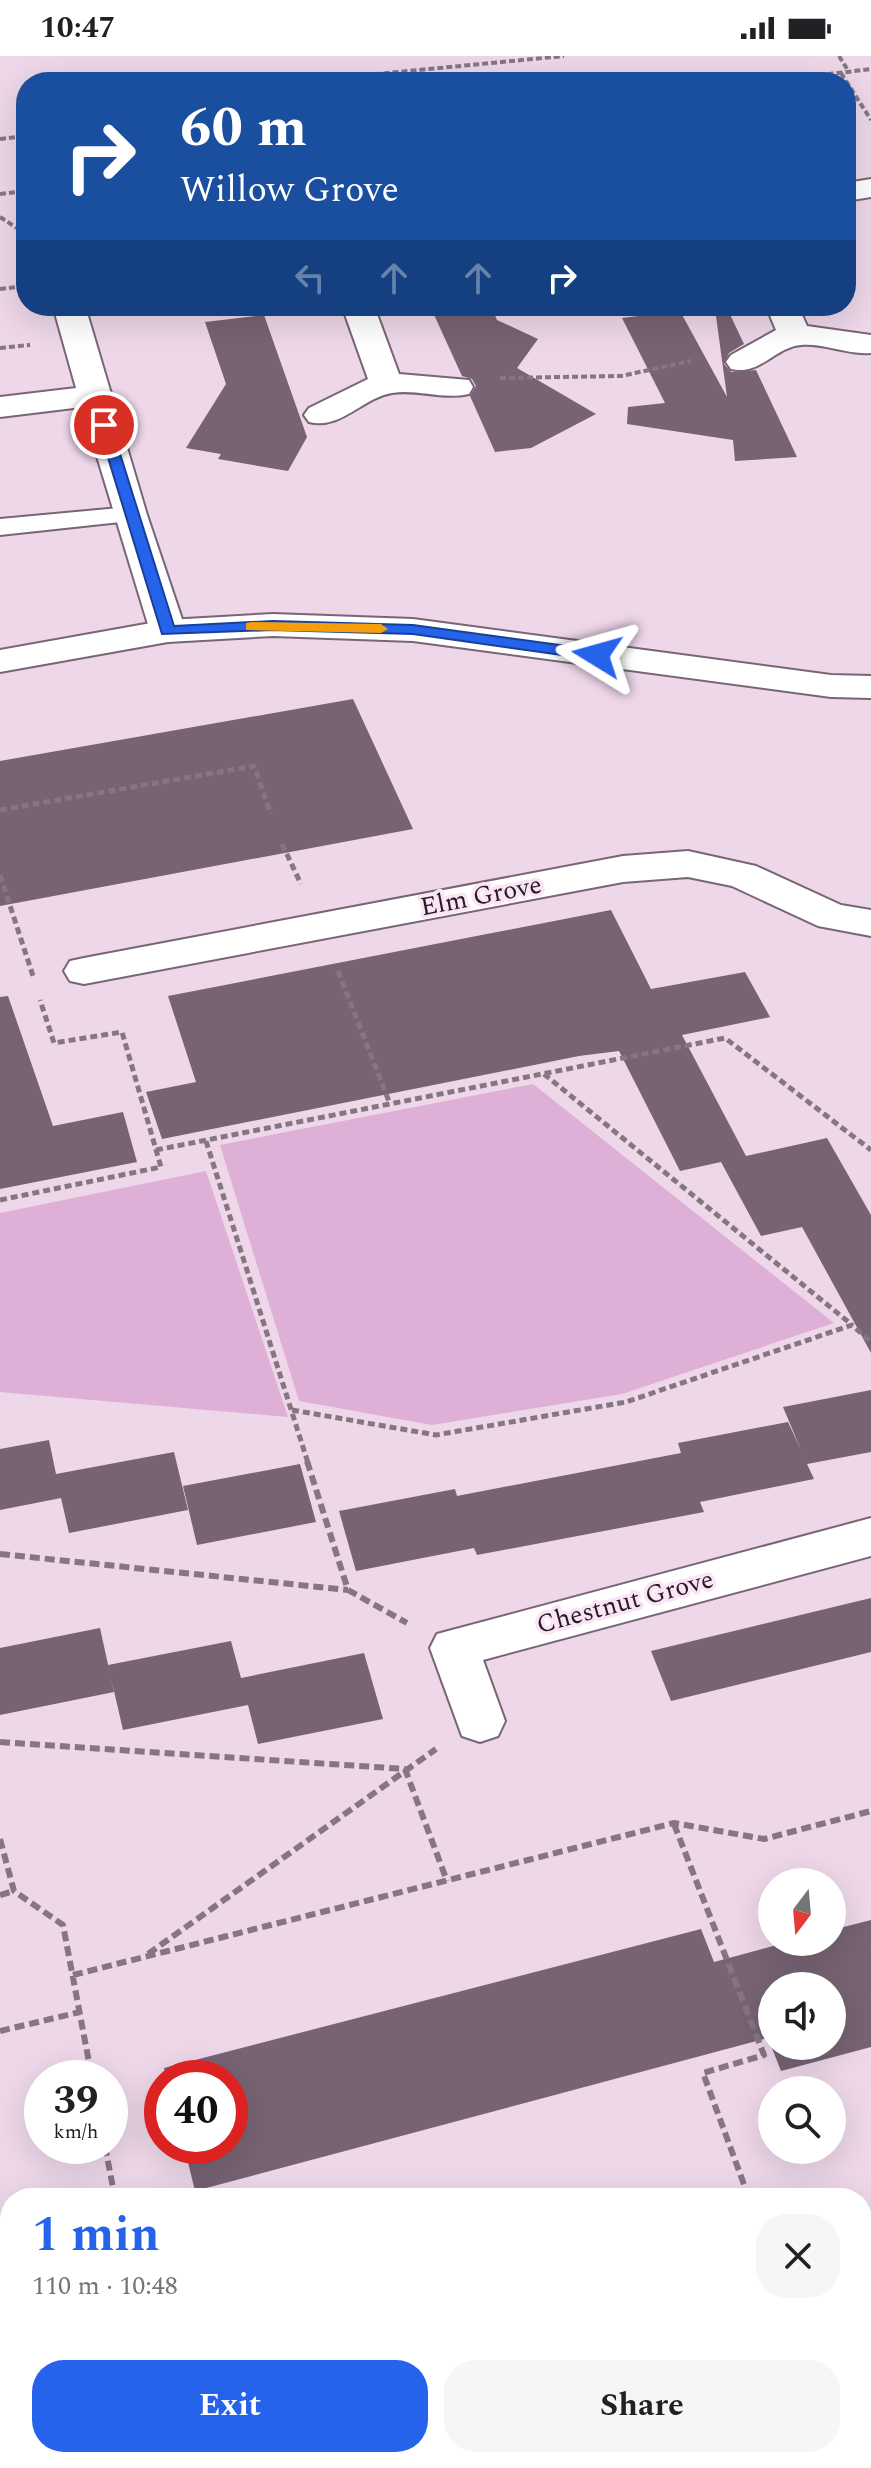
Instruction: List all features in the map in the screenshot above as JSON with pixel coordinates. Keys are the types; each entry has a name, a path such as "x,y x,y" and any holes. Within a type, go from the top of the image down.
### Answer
{"street":[{"path":"72,316 130,515 168,631"},
{"path":"362,316 386,383"},
{"path":"742,362 788,320 867,344"},
{"path":"321,415 386,383 457,387"},
{"path":"0,407 96,395"},
{"path":"0,661 168,631 273,625 413,630 831,686 871,687"},
{"name":"Elm Grove","path":"84,971 623,869 688,864 742,875 832,917 871,923"},
{"name":"Chestnut Grove","path":"454,1648 871,1537"},
{"path":"454,1648 480,1721"}],"lane":[{"path":"0,527 44,520 130,515"}],"path":[{"path":"398,72 564,56"},
{"path":"839,56 849,72 871,69"},
{"path":"856,96 871,120"},
{"path":"457,387 479,378 567,379 661,372 714,353 742,362"},
{"path":"0,810 254,766 271,814"},
{"path":"0,1200 161,1167 156,1150 725,1038 871,1150"},
{"path":"544,1074 871,1342"},
{"path":"206,1141 348,1590"},
{"path":"292,1410 436,1435 626,1402 852,1325"},
{"path":"0,1554 348,1590 454,1648"},
{"path":"144,1957 405,1769 480,1721"},
{"path":"0,1742 405,1769"},
{"path":"405,1769 447,1881"},
{"path":"73,1975 674,1823 764,1839 871,1811"},
{"path":"674,1823 764,2055 703,2073 745,2188"},
{"path":"0,1839 14,1891 63,1925 89,2060"},
{"path":"0,1895 14,1891"},
{"path":"0,2031 80,2012"},
{"path":"108,2164 113,2188"}],"shaded area":[{"path":"533,1084 834,1323 622,1394 432,1425 299,1401 220,1145"},
{"path":"206,1171 288,1417 0,1392 0,1213"}],"building":[{"path":"264,316 307,437 288,471 218,459 221,454 186,448 226,384 205,322"},
{"path":"435,316 495,316 497,320 538,339 517,368 596,414 531,448 495,452 470,396 476,386 472,379 462,376"},
{"path":"683,316 727,397 716,316 731,316 744,344 729,353 724,364 731,372 756,370 797,457 735,461 733,440 627,424 628,407 665,403 622,318"},
{"path":"353,699 413,829 0,906 0,761"},
{"path":"611,910 651,989 745,972 770,1017 682,1035 746,1156 827,1138 871,1215 871,1353 802,1227 761,1236 721,1162 680,1171 619,1051 579,1056 162,1139 146,1092 196,1082 168,996"},
{"path":"8,996 53,1126 123,1112 137,1162 0,1189 0,997"},
{"path":"871,1390 871,1452 807,1464 814,1479 700,1502 704,1512 477,1555 474,1548 356,1571 339,1511 455,1489 457,1496 681,1453 678,1443 788,1422 801,1450 783,1407"},
{"path":"49,1440 56,1474 174,1452 188,1510 69,1533 61,1498 0,1510 0,1449"},
{"path":"300,1464 316,1522 197,1545 183,1486"},
{"path":"871,1598 871,1652 671,1701 651,1651"},
{"path":"100,1628 114,1692 0,1715 0,1648"},
{"path":"231,1641 241,1678 364,1653 383,1719 258,1744 248,1705 123,1730 108,1665"},
{"path":"871,1920 871,2047 846,2054 846,1972 758,1972 758,2041 206,2188 194,2188 188,2164 248,2164 248,2060 195,2060 701,1929 714,1962 758,1950 758,1956 846,1956 846,1926"},
{"path":"777,2060 822,2060 781,2071"}],"slow traffic":[{"path":"252,627 381,629"}],"route":[{"path":"104,425 168,631 273,625 413,630 597,655"}]}
